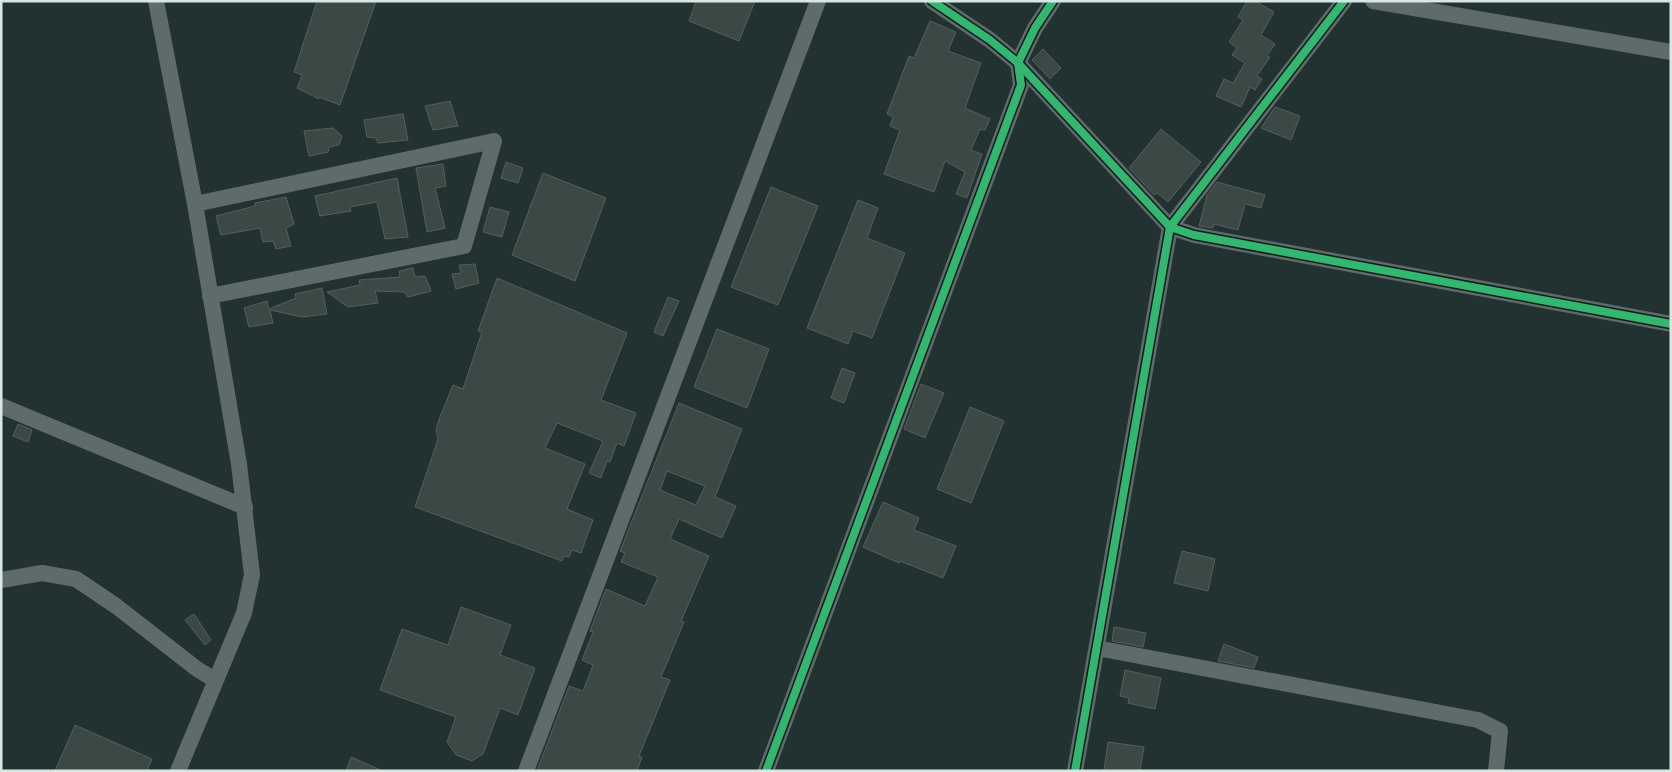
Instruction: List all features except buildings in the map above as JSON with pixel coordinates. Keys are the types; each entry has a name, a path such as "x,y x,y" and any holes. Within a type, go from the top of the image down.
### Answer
{"street":[{"path":"156,1 195,204 245,507 252,575 244,613 178,771"},
{"path":"526,771 818,1"},
{"path":"932,1 990,40 1018,63 1170,227 1194,235 1671,324"},
{"path":"766,771 1021,85 1018,63 1035,28 1053,1"},
{"path":"1075,771 1170,227 1344,1"},
{"path":"1373,1 1671,52"},
{"path":"195,204 494,141 464,246 210,296"},
{"path":"1,406 245,507"},
{"path":"1,580 42,574 76,579 215,680"},
{"path":"1097,648 1478,720 1500,731 1496,771"}],"cycle path":[{"path":"932,1 990,40 1018,63 1170,227 1194,235 1671,324"},
{"path":"766,771 1021,85 1018,63 1035,28 1053,1"},
{"path":"1075,771 1170,227 1344,1"}]}
